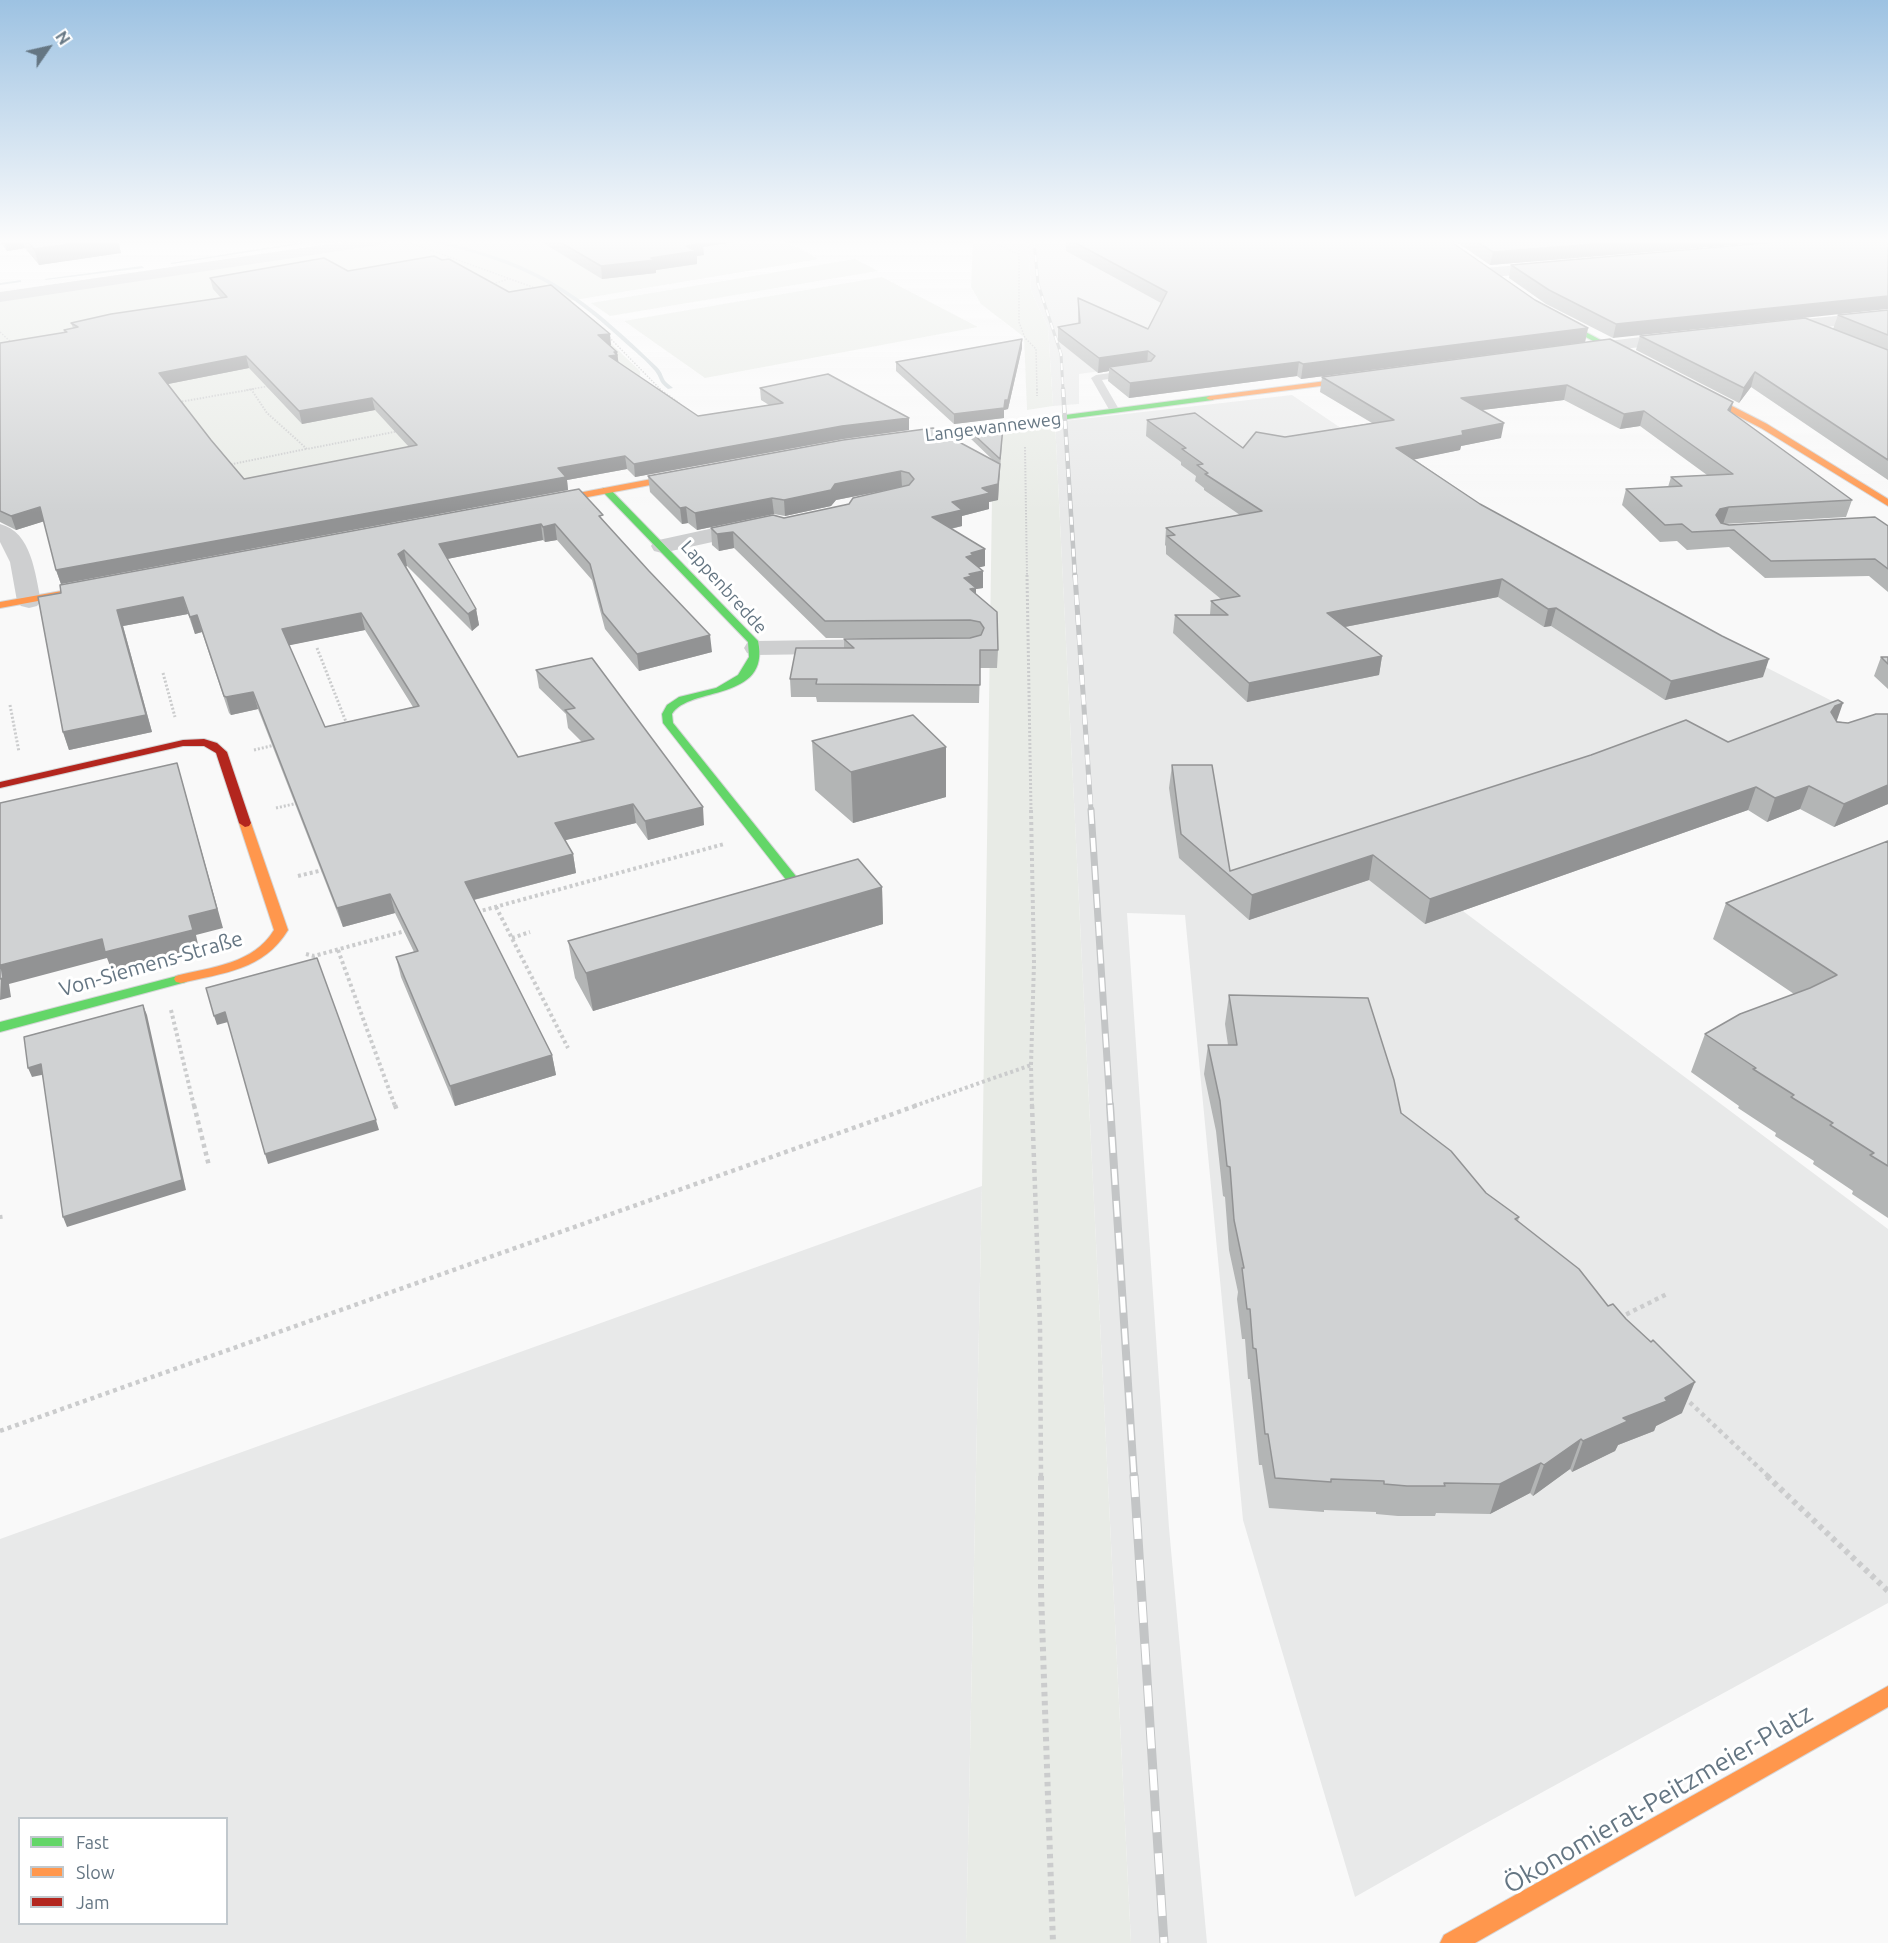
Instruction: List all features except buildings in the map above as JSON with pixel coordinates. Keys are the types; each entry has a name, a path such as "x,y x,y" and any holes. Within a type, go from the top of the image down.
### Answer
{"street":[{"path":"1582,332 1649,367"},
{"path":"1819,332 1829,336"},
{"path":"1585,350 1700,335"},
{"name":"Langewanneweg","path":"888,440 1376,377"},
{"path":"1679,383 1764,426 1888,503"},
{"path":"524,506 712,471"},
{"name":"Lappenbredde","path":"606,490 753,641 756,648 753,666 734,683 719,690 677,701 669,707 666,715 668,723 795,883"},
{"path":"662,546 774,522"},
{"path":"0,531 12,540 17,550 29,601"},
{"path":"0,606 100,587"},
{"path":"756,648 918,646"},
{"path":"0,785 183,743 210,743 221,749 224,758"},
{"name":"Von-Siemens-Straße","path":"0,1027 244,962 270,947 278,939 281,930 224,758"},
{"name":"Ökonomierat-Peitzmeier-Platz","path":"1452,1943 1888,1696"}],"lane":[{"path":"1115,411 1096,378 1147,371"}],"path":[{"path":"604,332 644,370 653,384 687,409"},
{"path":"1023,332 1025,338 1036,349 1036,408 1040,420"},
{"path":"1,334 15,347"},
{"path":"171,403 272,385"},
{"path":"251,389 253,395 274,419 307,449"},
{"path":"1023,422 1034,963 1031,1065 1040,1326 1041,1592 1053,1943"},
{"path":"228,465 399,431"},
{"path":"317,648 349,728 337,730"},
{"path":"162,674 183,743"},
{"path":"10,705 24,780"},
{"path":"224,758 280,744"},
{"path":"243,816 300,802"},
{"path":"473,913 757,836"},
{"path":"266,884 334,867"},
{"path":"496,907 568,1048"},
{"path":"270,947 314,956 417,928"},
{"path":"512,938 530,932"},
{"path":"338,950 397,1111"},
{"path":"164,983 209,1166"},
{"path":"0,1431 1031,1065"},
{"path":"0,1215 1,1222"},
{"path":"1617,1319 1669,1293"},
{"path":"1674,1389 1888,1591"}],"shaded area":[{"path":"0,332 599,332 640,371 640,383 655,387 695,419 188,523 0,465"},
{"path":"639,332 953,332 705,378"},
{"path":"1017,332 1048,332 1053,406 1027,410 1024,337"},
{"path":"1048,332 1393,332 1079,374 1079,404 1053,406"},
{"path":"1292,395 1474,518 1834,702 1556,805 1396,861 1888,1229 1888,1603 1355,1897 1243,1520 1185,915 1127,913 1169,1528 1207,1943 1131,1943 1055,422"},
{"path":"1055,422 1131,1943 966,1943 982,1186 993,429"},
{"path":"982,1186 966,1943 0,1943 0,1539"}],"waterway":[{"path":"616,332 660,373 662,382 670,388"}],"railway":[{"path":"1054,332 1061,354 1063,390"},
{"path":"1063,389 1075,577"},
{"path":"1075,575 1091,811"},
{"path":"1091,810 1110,1106"},
{"path":"1110,1105 1134,1477"},
{"path":"1134,1476 1164,1943"}],"traffic: fast":[{"path":"1581,332 1636,361"},
{"path":"898,439 1210,398"},
{"path":"606,490 753,641 755,649 752,665 742,677 728,687 677,702 667,714 668,723 795,883"},
{"path":"0,1027 181,979"}],"traffic: slow":[{"path":"1210,398 1365,378"},
{"path":"1692,389 1764,426 1888,503"},
{"path":"541,503 694,474"},
{"path":"0,605 84,590"},
{"path":"181,979 238,965 251,959 264,952 281,930 245,823"},
{"path":"1452,1943 1888,1696"}],"traffic: jam":[{"path":"0,785 183,743 204,743 221,752 245,823"}]}
